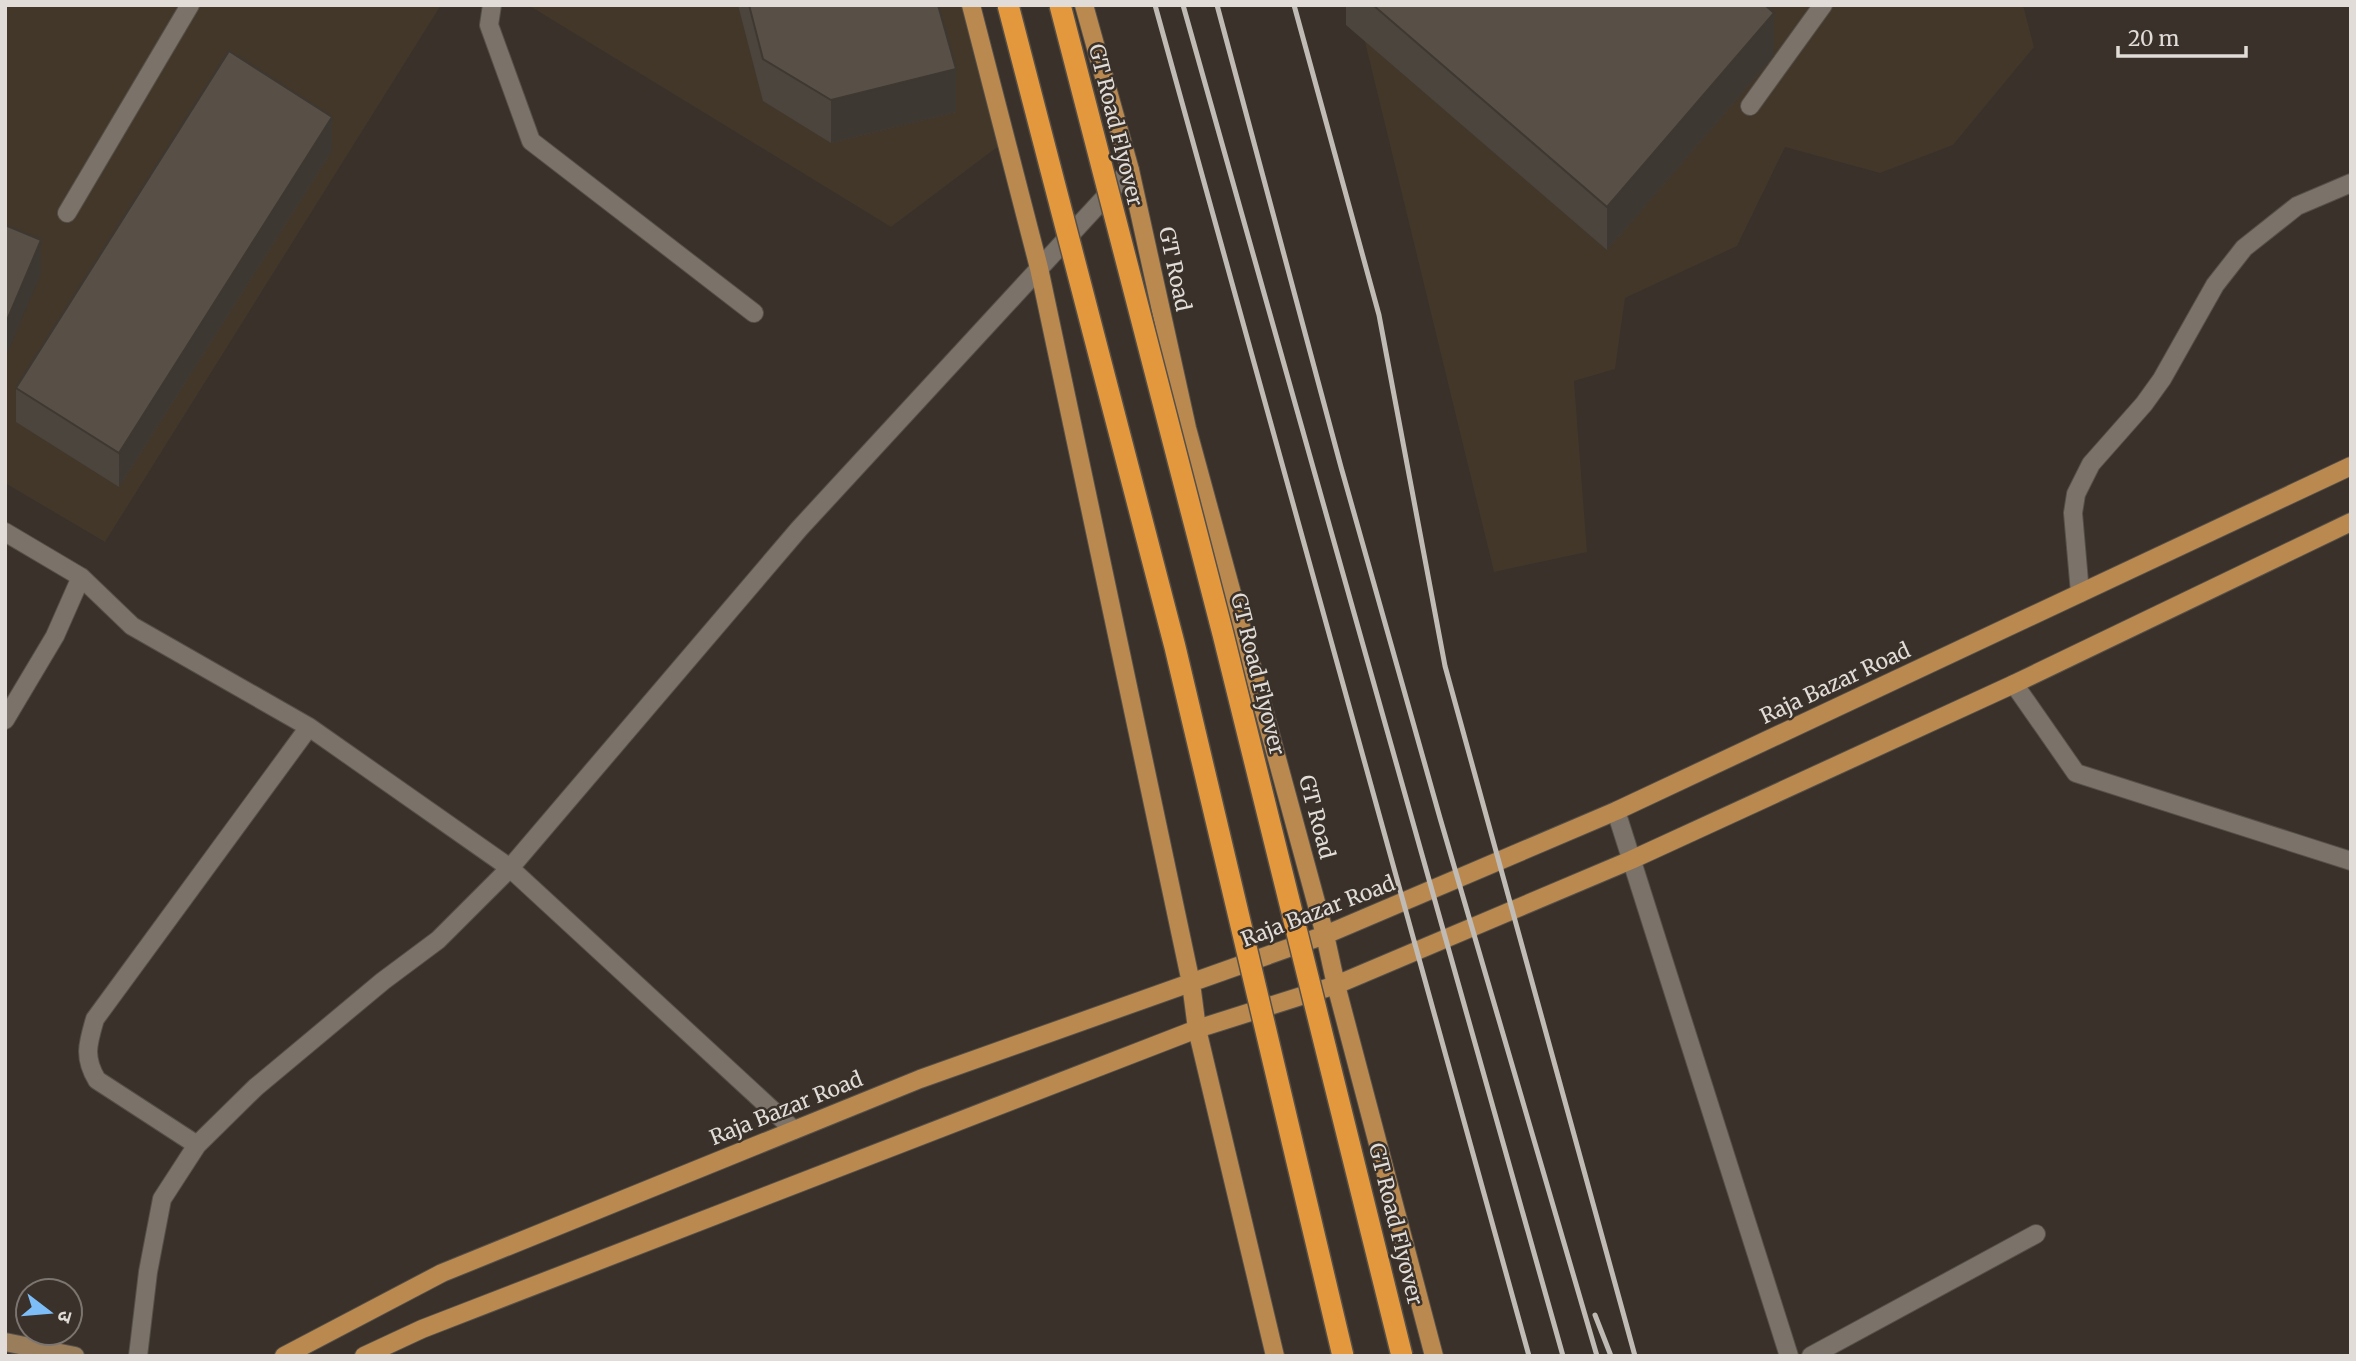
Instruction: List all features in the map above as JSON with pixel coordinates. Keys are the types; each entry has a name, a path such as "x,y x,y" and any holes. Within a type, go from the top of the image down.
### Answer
{"highway":[{"path":"1008,5 1175,648 1343,1356"},
{"name":"GT Road Flyover","path":"1060,5 1230,661 1402,1356"}],"main road":[{"path":"971,5 1039,268 1191,983 1197,1029 1275,1356"},
{"name":"GT Road","path":"1084,5 1130,170 1187,428 1325,935 1434,1356"},
{"name":"Raja Bazar Road","path":"284,1356 442,1272 920,1079 1325,935 1615,811 2351,466"},
{"path":"364,1356 422,1329 1197,1029 1336,985 1631,860 2014,684 2351,522"}],"street":[{"path":"67,213 190,5"},
{"path":"492,5 489,25 531,141 754,313"},
{"path":"1750,106 1824,5"},
{"path":"138,1356 148,1272 162,1199 197,1144 256,1087 383,981 438,940 510,868 799,529 1130,170"},
{"path":"2080,593 2073,513 2076,494 2091,464 2144,404 2162,379 2216,285 2244,248 2297,206 2351,183"},
{"path":"5,532 81,577 132,626 309,727 510,868 794,1130"},
{"path":"5,720 55,636 81,577"},
{"path":"2014,684 2076,773 2351,861"},
{"path":"197,1144 97,1080 89,1067 88,1046 95,1019 309,727"},
{"path":"1615,811 1789,1356"},
{"path":"1811,1356 2036,1234"},
{"path":"5,1342 75,1356"}],"shaded area":[{"path":"5,5 441,5 105,542 5,483"},
{"path":"528,5 966,5 1000,145 891,227"},
{"path":"1356,5 2023,5 2034,47 1953,145 1880,173 1785,147 1737,246 1625,298 1615,369 1574,381 1587,552 1494,572"}],"building":[{"path":"749,5 938,5 956,69 831,100 763,59"},
{"path":"1373,5 1765,5 1774,13 1607,207"},
{"path":"229,51 332,117 119,453 16,388"},
{"path":"5,225 41,240 5,325"}],"railway":[{"path":"1155,5 1529,1356"},
{"path":"1183,5 1563,1356"},
{"path":"1217,5 1341,467 1597,1356"},
{"path":"1294,5 1379,315 1445,666 1635,1356"},
{"path":"1595,1315 1611,1356"}]}
